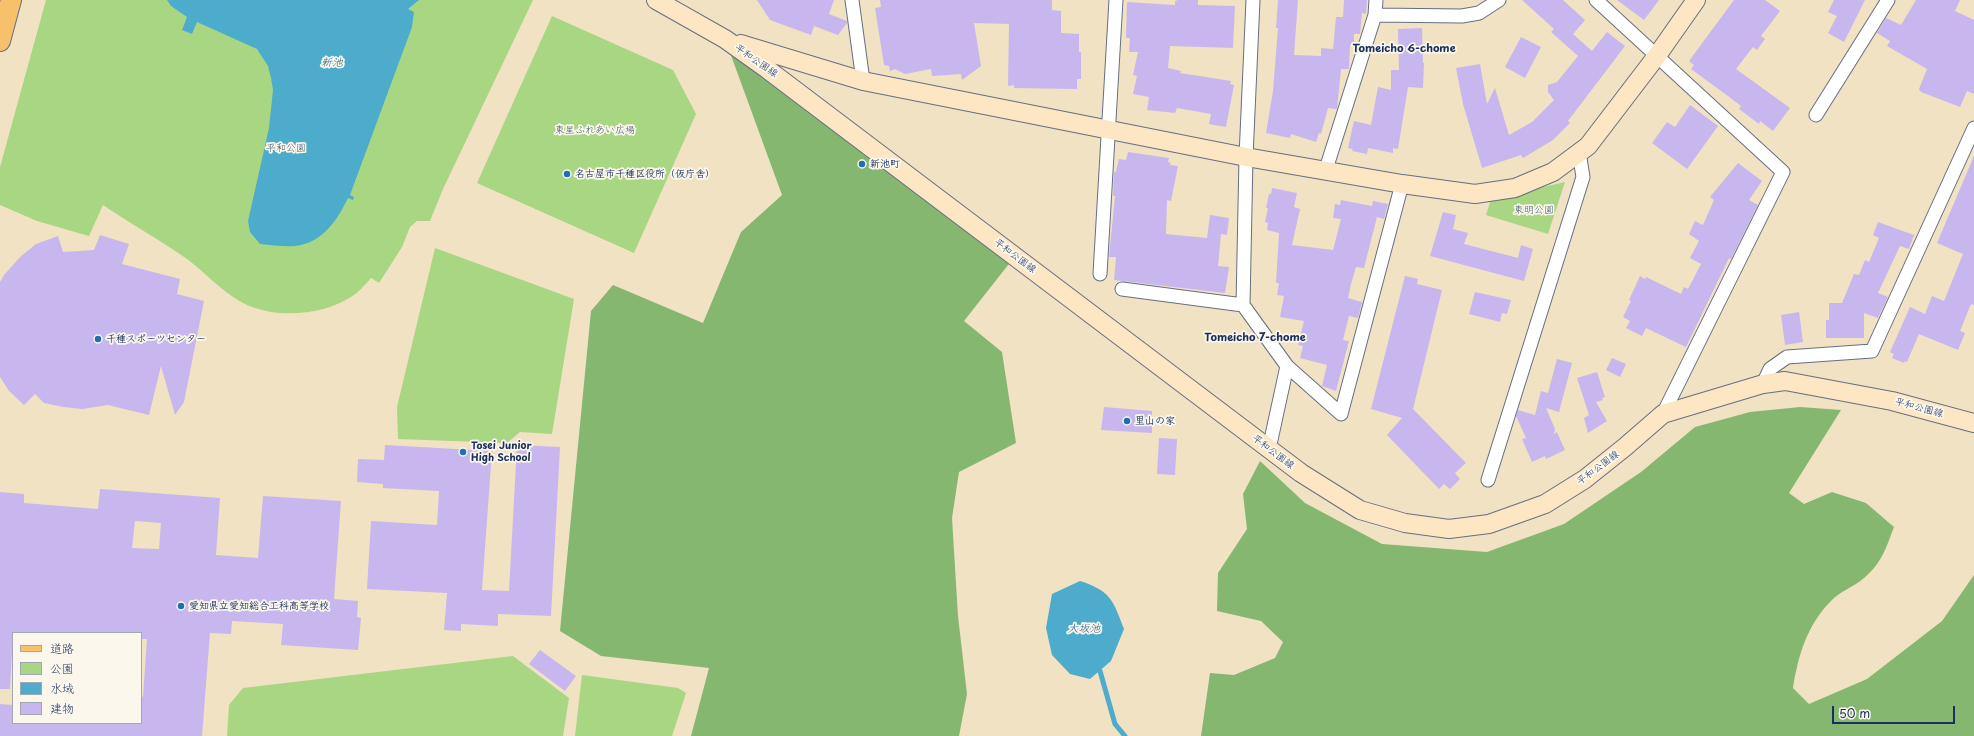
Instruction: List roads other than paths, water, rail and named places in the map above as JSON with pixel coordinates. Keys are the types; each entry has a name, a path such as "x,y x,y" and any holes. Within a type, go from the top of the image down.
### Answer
{"main road":[{"path":"0,41 11,0"}],"street":[{"name":"平和公園線","path":"656,0 725,39 774,73 1301,473 1360,510 1405,523 1449,529 1489,524 1545,504 1586,479 1663,414 1763,384 1786,381 1892,401 1974,423"},
{"path":"852,0 863,81"},
{"path":"1100,274 1116,0"},
{"path":"1253,0 1246,157 1244,305 1287,366 1341,414 1402,184"},
{"path":"1326,169 1376,15 1376,0"},
{"path":"1376,15 1462,16 1479,13 1498,0"},
{"path":"1596,0 1656,57 1783,172 1663,414"},
{"path":"725,39 863,81 1246,157 1326,169 1402,184 1475,194 1515,188 1553,172 1588,146 1656,57 1696,0"},
{"path":"1816,115 1888,0"},
{"path":"1763,384 1770,368 1787,357 1872,351 1974,128"},
{"path":"1488,480 1583,177 1580,152"},
{"path":"1122,289 1244,305"},
{"path":"1270,449 1287,366"}],"water":[{"name":"新池","path":"167,0 419,0 408,9 414,12 412,27 350,195 354,197 353,200 348,198 334,223 321,236 305,244 282,246 260,244 250,232 248,221 269,128 273,90 268,66 257,49 197,22 192,34 182,30 187,17 171,6"},
{"name":"大坂池","path":"1080,581 1098,589 1110,598 1124,629 1111,661 1090,679 1070,674 1052,655 1046,628 1052,594"}],"waterway":[{"path":"1100,671 1115,724 1125,736"}],"place":[{"name":"新池町","path":"862,164"},
{"name":"名古屋市千種区役所（仮庁舎）","path":"567,174"},
{"name":"千種スポーツセンター","path":"98,339"},
{"name":"里山の家","path":"1127,421"},
{"name":"Tosei Junior High School","path":"463,452"},
{"name":"愛知県立愛知総合工科高等学校","path":"181,606"}],"district":[{"name":"Tomeicho 6-chome","path":"1404,49"},
{"name":"Tomeicho 7-chome","path":"1255,338"}],"park label":[{"name":"東星ふれあい広場","path":"595,130"},
{"name":"平和公園","path":"286,148"},
{"name":"東明公園","path":"1534,210"}]}
